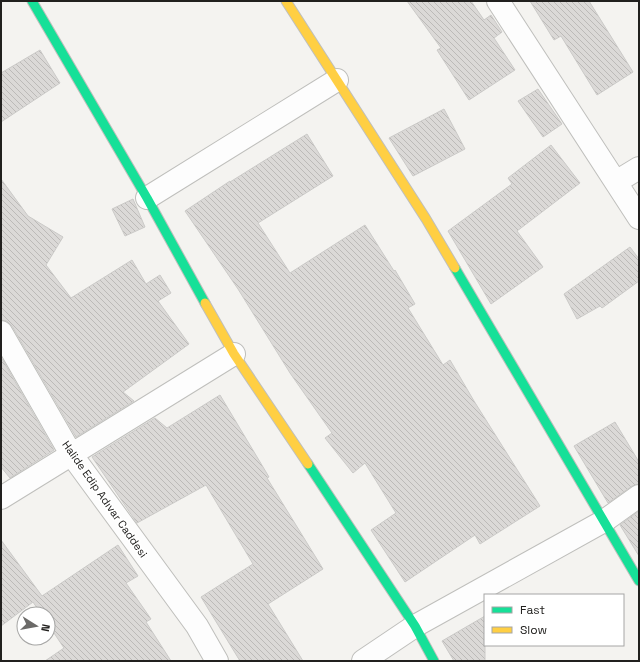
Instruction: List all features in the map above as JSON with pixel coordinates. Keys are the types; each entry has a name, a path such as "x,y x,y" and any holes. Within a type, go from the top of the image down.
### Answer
{"street":[{"path":"32,1 147,198 234,354 415,626 434,661"},
{"path":"286,1 426,219 639,581"},
{"path":"498,1 639,218"},
{"path":"147,198 337,80"},
{"path":"616,182 639,168"},
{"name":"Halide Edip Adıvar Caddesi","path":"1,332 71,454 197,626 217,661"},
{"path":"1,498 234,354"},
{"path":"363,661 415,626 604,521 639,496"}],"building":[{"path":"407,1 471,1 484,20 491,15 502,32 494,38 515,70 469,100 437,50 441,48"},
{"path":"530,1 589,1 633,72 597,95 561,36 554,40"},
{"path":"40,50 60,83 1,122 1,73"},
{"path":"538,89 562,124 543,137 518,101"},
{"path":"444,109 465,149 413,176 389,138"},
{"path":"307,134 333,176 258,223 290,273 365,225 394,271 395,270 415,304 408,308 443,365 450,360 540,506 480,544 475,535 405,582 371,530 396,513 365,463 353,473 325,438 332,433 290,373 238,289 185,211 230,181"},
{"path":"551,145 580,183 517,231 543,267 491,304 448,231 512,184 508,178"},
{"path":"1,179 28,216 63,237 46,265 71,298 132,260 146,284 160,275 171,293 158,301 189,344 123,392 134,401 76,437 12,326 7,321 1,320"},
{"path":"133,199 145,227 125,236 112,209"},
{"path":"630,247 639,259 639,281 602,308 600,306 577,319 564,294"},
{"path":"1,357 54,450 10,478 1,467"},
{"path":"220,395 269,477 267,478 323,569 268,604 303,661 240,661 201,597 253,564 206,485 137,523 92,457 155,418 167,428"},
{"path":"615,422 639,462 639,484 632,486 608,503 574,446"},
{"path":"639,511 639,556 620,525"},
{"path":"1,540 42,596 118,545 138,576 126,583 151,619 146,622 171,661 45,661 64,648 56,636 56,606 36,606 33,602 28,606 16,606 16,615 1,626"},
{"path":"484,617 485,661 454,661 442,641"}],"traffic: fast":[{"path":"32,1 147,198 205,303"},
{"path":"455,268 639,581"},
{"path":"308,464 415,626 434,661"}],"traffic: slow":[{"path":"286,1 426,219 455,268"},
{"path":"205,303 234,354 308,464"}]}
